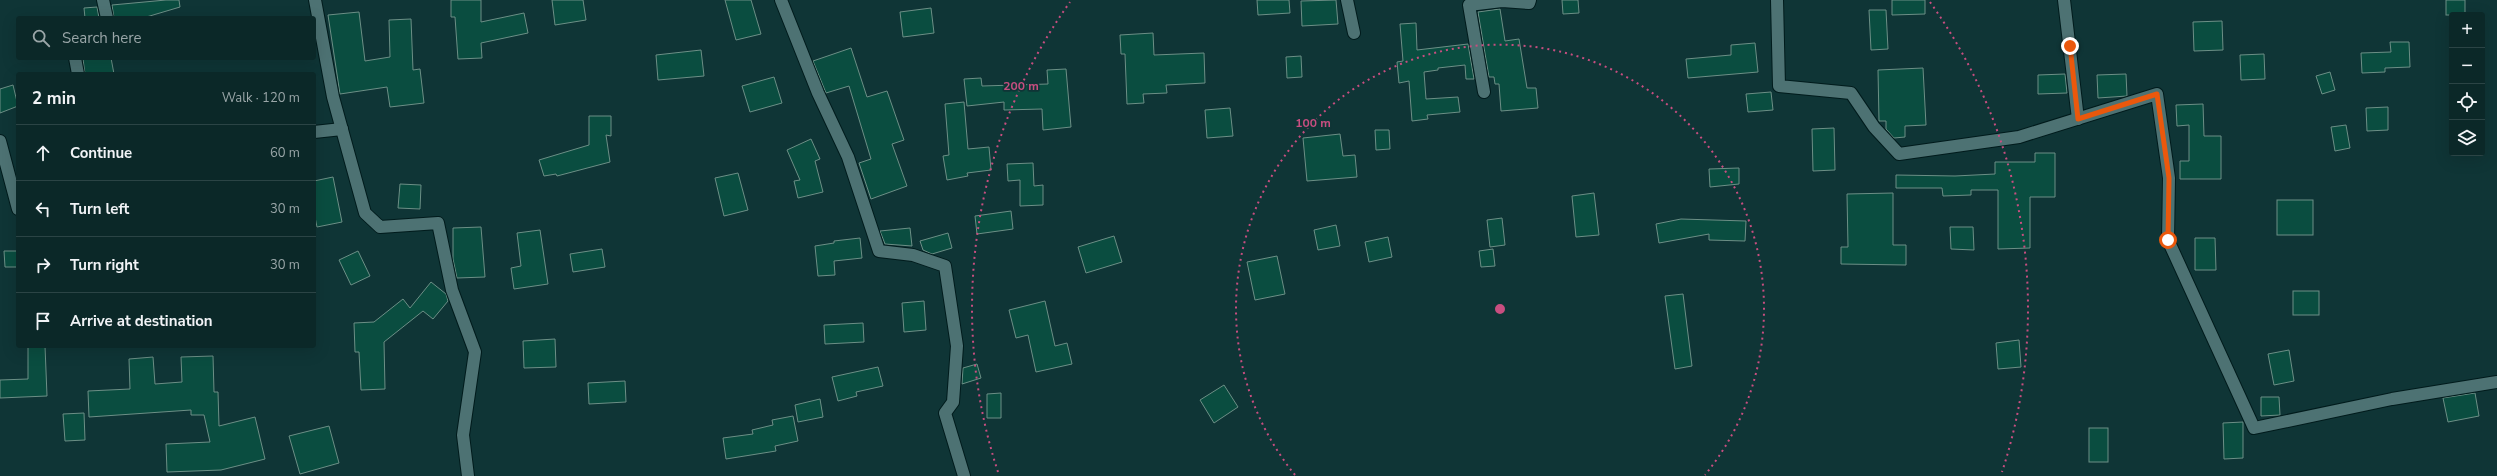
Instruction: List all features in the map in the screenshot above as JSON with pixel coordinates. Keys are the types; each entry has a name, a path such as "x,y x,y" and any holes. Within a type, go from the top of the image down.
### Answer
{"street":[{"path":"103,0 107,16"},
{"path":"315,0 333,97 365,214 380,227 438,223 452,290 475,352 463,434 468,476"},
{"path":"781,0 818,93 848,158 879,251 913,255 945,266 956,346 953,402 945,413 964,476"},
{"path":"1347,0 1354,33"},
{"path":"1484,92 1469,5 1502,1 1529,3 1530,0"},
{"path":"1776,0 1778,86 1851,93 1874,127 1899,154 2019,137 2157,94 2169,178 2168,240 2254,428 2392,399 2497,382"},
{"path":"2064,0 2078,119"},
{"path":"75,60 78,72"},
{"path":"316,132 342,129"},
{"path":"0,141 16,201"}],"building":[{"path":"179,0 180,7 150,16 114,16 112,5"},
{"path":"451,0 481,0 481,22 524,13 528,33 481,43 482,58 458,59 455,17 451,17"},
{"path":"552,0 583,0 586,20 555,25"},
{"path":"725,0 751,0 761,34 736,40"},
{"path":"1257,0 1289,0 1290,13 1258,15"},
{"path":"1336,0 1338,24 1302,26 1301,1"},
{"path":"1562,0 1578,0 1579,13 1563,14"},
{"path":"1892,0 1925,0 1925,14 1892,15"},
{"path":"2446,0 2465,0 2465,12 2449,12 2449,15 2446,15"},
{"path":"97,7 99,16 85,16 84,8"},
{"path":"931,8 934,33 903,37 900,12"},
{"path":"1500,9 1505,41 1519,39 1527,88 1536,88 1538,108 1501,111 1499,84 1495,84 1494,77 1489,77 1478,12"},
{"path":"1869,10 1886,10 1888,49 1871,50"},
{"path":"359,12 365,61 390,57 389,20 411,19 413,70 420,69 424,103 390,107 387,87 340,94 328,15"},
{"path":"2222,21 2223,50 2194,51 2193,22"},
{"path":"1416,23 1417,50 1468,44 1474,79 1466,79 1465,65 1438,68 1438,70 1424,72 1426,99 1458,97 1460,112 1427,115 1428,119 1412,121 1409,81 1399,83 1397,62 1403,61 1400,24"},
{"path":"1153,33 1154,55 1204,53 1205,83 1166,85 1167,93 1143,94 1144,103 1127,104 1125,54 1121,54 1120,35"},
{"path":"2390,42 2409,42 2410,67 2385,68 2385,72 2362,73 2361,53 2391,52"},
{"path":"1755,43 1758,72 1688,78 1686,59 1731,55 1731,45"},
{"path":"851,48 867,97 887,91 904,140 892,144 907,186 871,199 859,163 871,159 849,86 826,93 813,61"},
{"path":"701,50 704,76 658,80 656,55"},
{"path":"2264,54 2265,79 2241,80 2240,55"},
{"path":"1301,56 1302,77 1287,78 1286,57"},
{"path":"83,60 111,60 114,72 85,72"},
{"path":"1923,68 1926,125 1905,126 1905,137 1894,138 1886,129 1886,121 1879,121 1878,70"},
{"path":"1066,69 1071,127 1043,130 1042,109 1004,110 1004,102 967,106 964,79 981,78 982,86 1048,84 1047,70"},
{"path":"2330,72 2335,90 2322,94 2316,76"},
{"path":"2065,74 2067,93 2038,94 2038,75"},
{"path":"2126,74 2127,96 2098,98 2097,75"},
{"path":"774,77 782,103 750,112 742,86"},
{"path":"13,85 16,98 16,107 0,113 0,89"},
{"path":"1771,92 1773,110 1748,112 1746,94"},
{"path":"964,102 968,149 989,147 991,170 967,173 968,176 947,180 943,156 949,155 945,104"},
{"path":"2203,104 2204,136 2221,136 2221,179 2180,179 2180,161 2189,161 2189,125 2177,126 2176,105"},
{"path":"2388,107 2388,130 2367,131 2366,108"},
{"path":"1230,108 1233,136 1207,138 1205,110"},
{"path":"589,116 611,116 611,136 606,135 610,162 557,176 556,174 544,176 539,160 589,145"},
{"path":"2346,125 2350,148 2335,151 2331,127"},
{"path":"1834,128 1835,170 1813,171 1812,129"},
{"path":"1375,130 1389,130 1390,149 1376,150"},
{"path":"1340,134 1343,156 1355,155 1357,177 1307,181 1303,138"},
{"path":"811,139 820,159 815,161 823,192 798,198 794,181 800,180 787,150"},
{"path":"2035,153 2055,153 2055,197 2030,197 2030,248 1998,249 1998,190 1971,190 1971,195 1943,196 1942,188 1896,188 1896,175 1955,176 1995,174 1995,162 2035,162"},
{"path":"1033,163 1034,186 1043,185 1043,205 1020,206 1020,180 1008,181 1007,164"},
{"path":"1739,168 1739,184 1710,187 1709,169"},
{"path":"738,173 748,210 724,216 715,178"},
{"path":"333,177 342,222 317,227 316,181"},
{"path":"400,184 421,185 420,209 398,208"},
{"path":"1594,193 1599,235 1576,237 1572,196"},
{"path":"1893,193 1893,245 1906,245 1906,265 1841,264 1841,247 1848,247 1847,194"},
{"path":"2277,200 2313,200 2313,235 2277,235"},
{"path":"1011,211 1013,229 977,234 975,216"},
{"path":"1502,218 1505,245 1490,247 1487,220"},
{"path":"1681,219 1746,221 1745,241 1709,240 1709,234 1659,243 1656,224"},
{"path":"1336,225 1340,246 1318,250 1314,230"},
{"path":"481,227 485,277 457,278 453,259 453,228"},
{"path":"1950,227 1973,227 1974,250 1951,249"},
{"path":"910,228 912,246 885,244 880,231"},
{"path":"540,230 548,284 514,289 511,268 521,266 517,233"},
{"path":"948,233 952,248 932,254 923,250 920,241"},
{"path":"1114,236 1122,262 1086,273 1078,247"},
{"path":"1388,237 1392,257 1369,262 1365,242"},
{"path":"860,238 862,258 834,261 835,275 818,276 815,246 834,243 834,241"},
{"path":"2195,238 2215,238 2216,270 2195,270"},
{"path":"602,249 605,267 573,272 570,254"},
{"path":"1493,249 1495,266 1481,267 1479,251"},
{"path":"4,251 16,251 16,267 5,267"},
{"path":"358,251 370,276 351,285 339,260"},
{"path":"1277,256 1285,294 1255,300 1247,262"},
{"path":"431,282 446,294 448,301 433,319 423,311 384,342 385,389 361,390 359,352 355,352 354,323 374,322 403,299 410,308"},
{"path":"2293,291 2319,291 2319,315 2293,315"},
{"path":"1683,294 1692,366 1675,369 1665,296"},
{"path":"924,301 926,330 904,332 902,303"},
{"path":"1045,301 1055,346 1067,343 1072,364 1036,372 1028,335 1016,338 1009,310"},
{"path":"863,323 864,342 825,344 824,325"},
{"path":"555,339 556,367 524,368 523,341"},
{"path":"2019,340 2021,367 1998,369 1996,343"},
{"path":"28,348 45,348 47,396 0,398 0,380 28,379"},
{"path":"2289,350 2294,381 2274,385 2268,354"},
{"path":"213,356 214,392 218,392 219,426 255,417 265,459 221,470 167,472 166,444 210,442 204,415 191,415 191,410 89,417 88,391 130,389 129,359 153,357 155,384 182,382 181,357"},
{"path":"977,364 981,378 962,384 963,368"},
{"path":"878,367 883,386 856,392 857,396 838,401 832,377"},
{"path":"625,381 626,402 589,404 588,383"},
{"path":"1224,385 1238,407 1214,423 1200,400"},
{"path":"1001,393 1001,418 987,418 987,394"},
{"path":"2475,393 2479,416 2448,422 2443,398"},
{"path":"2261,397 2279,397 2280,415 2261,416"},
{"path":"820,399 823,417 798,422 795,405"},
{"path":"84,413 85,440 65,441 63,414"},
{"path":"793,416 798,441 775,446 776,451 726,459 723,438 753,434 752,430 773,425 772,420"},
{"path":"2243,422 2243,458 2224,459 2223,423"},
{"path":"329,426 339,463 300,474 289,436"},
{"path":"2089,428 2108,428 2108,462 2089,462"}],"route":[{"path":"2070,46 2078,119 2157,94 2169,178 2168,240"}]}
